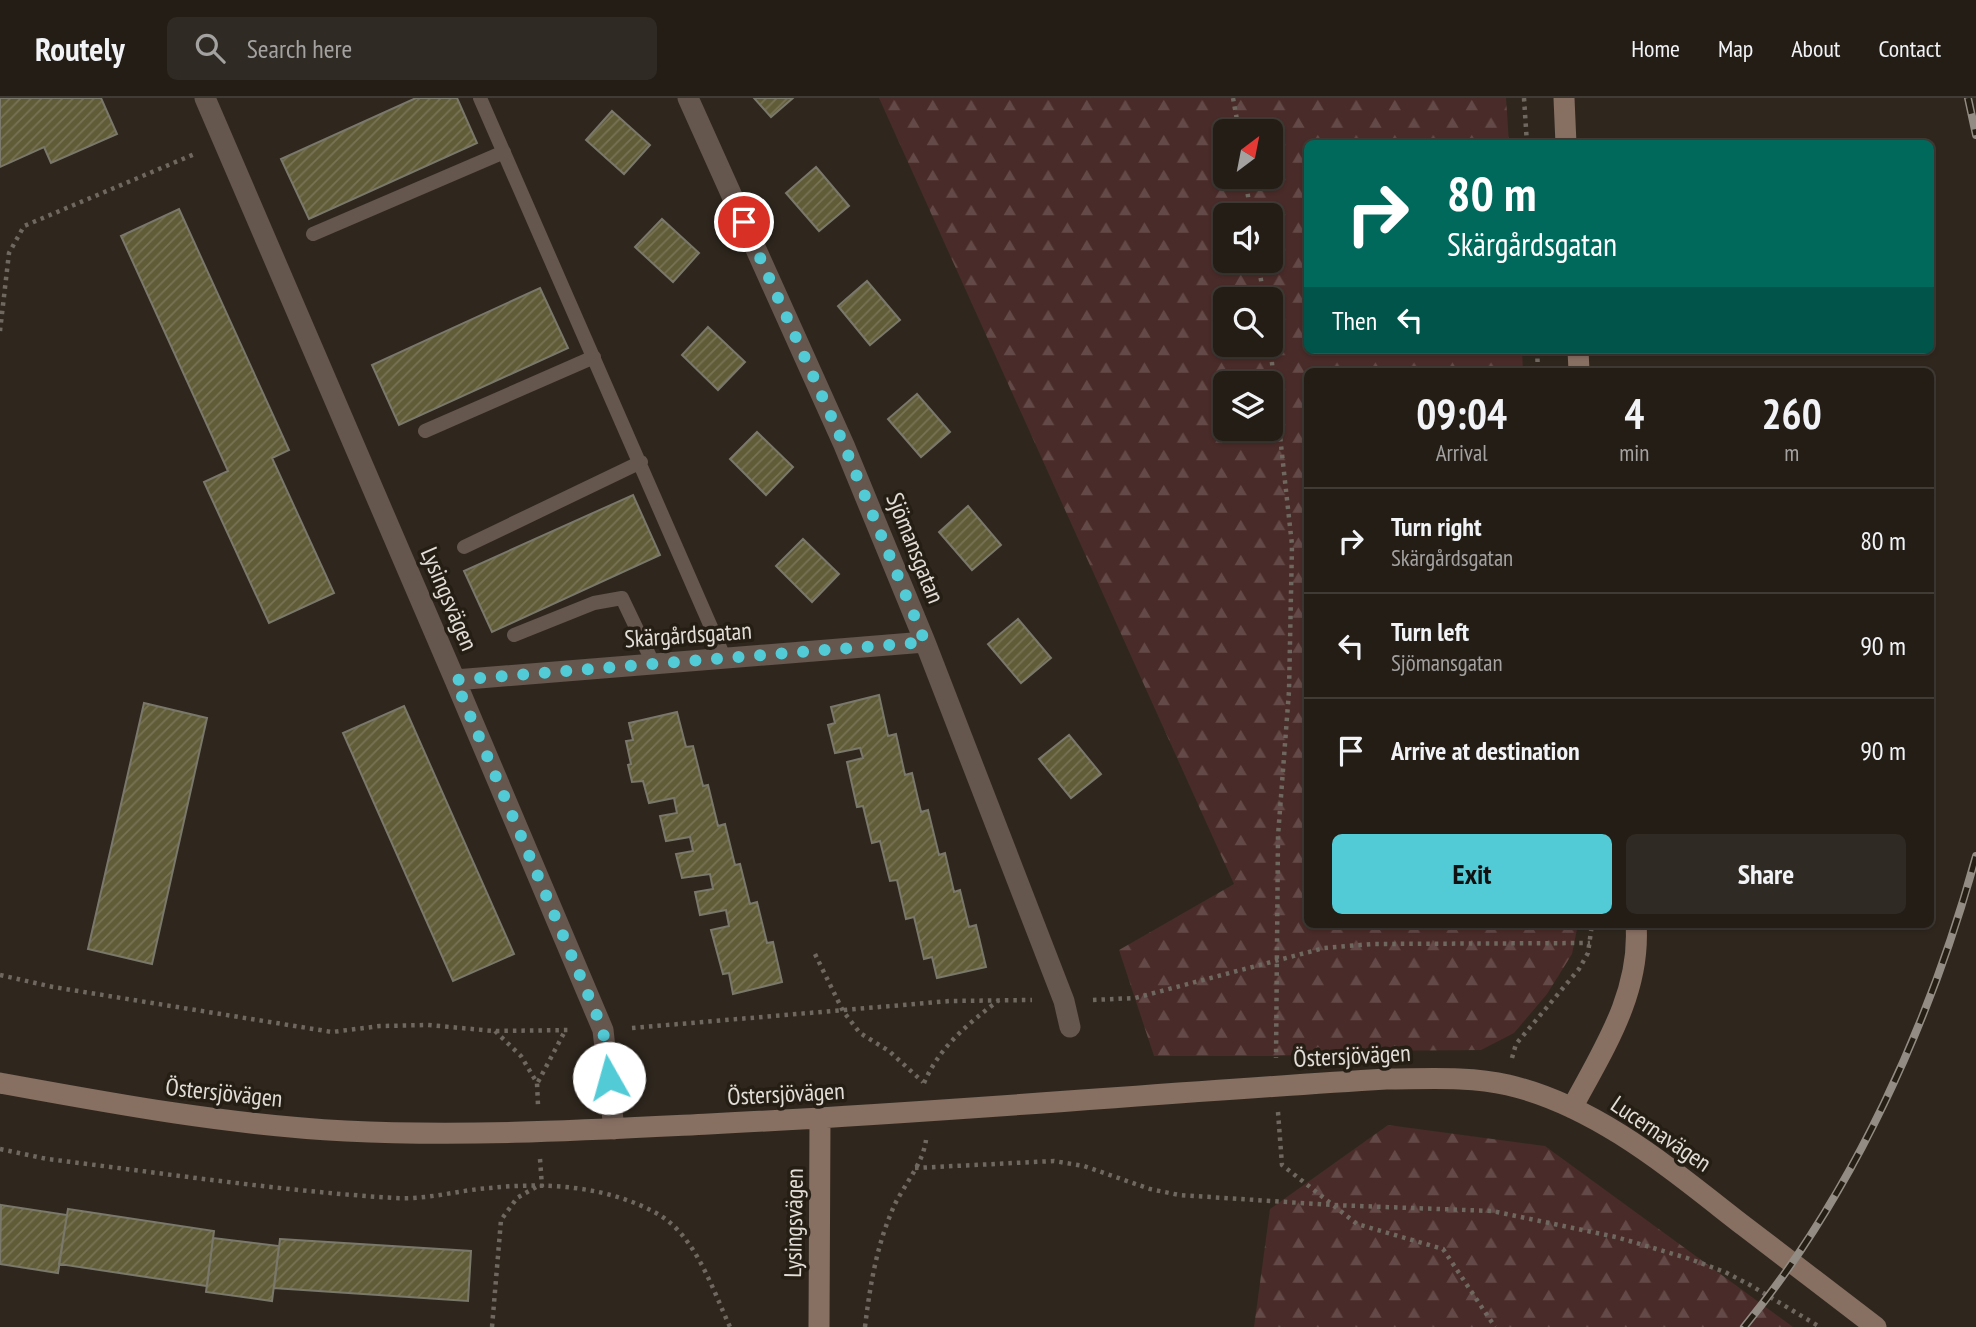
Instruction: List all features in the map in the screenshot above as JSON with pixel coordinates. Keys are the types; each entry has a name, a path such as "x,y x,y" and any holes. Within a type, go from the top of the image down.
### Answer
{"main road":[{"path":"1564,98 1566,140"},
{"name":"Lucernavägen","path":"1636,928 1638,944 1631,988 1615,1028 1572,1108 1616,1131 1675,1172 1876,1327"},
{"name":"Östersjövägen","path":"0,1083 146,1110 243,1123 344,1131 453,1135 820,1119 1386,1079 1448,1079 1506,1084 1539,1093 1572,1108"},
{"name":"Lysingsvägen","path":"819,1327 820,1119"}],"street":[{"name":"Sjömansgatan","path":"688,98 844,445 925,642 1064,1001 1070,1027"},
{"name":"Lysingsvägen","path":"208,99 603,1030 614,1129"},
{"name":"Skärgårdsgatan","path":"455,680 925,642"}],"lane":[{"path":"480,98 725,659"},
{"path":"313,234 504,152"},
{"path":"425,431 594,357"},
{"path":"464,547 640,462"},
{"path":"514,635 594,603 622,597 653,663"}],"path":[{"path":"1233,98 1236,119"},
{"path":"1524,98 1527,140"},
{"path":"0,331 9,253 24,226 224,141"},
{"path":"1271,357 1292,545 1289,691 1278,836 1276,1086 1282,1165 1357,1224 1443,1249 1495,1327"},
{"path":"1506,1084 1516,1044 1579,969 1590,943 1591,928"},
{"path":"1064,1001 1135,998 1324,947 1372,944 1590,943"},
{"path":"815,954 843,1011 860,1033 889,1051 924,1083"},
{"path":"0,975 66,989 332,1032 380,1026 428,1025 494,1031 603,1030 950,1000 1001,999 953,1039 933,1061 924,1083 926,1144 895,1205 881,1241 870,1280 865,1327"},
{"path":"494,1031 522,1056 537,1083 566,1030"},
{"path":"0,1149 47,1158 335,1195 405,1199 492,1187 536,1187 582,1189 625,1197 659,1215 688,1241 730,1327"},
{"path":"915,1168 1054,1161 1084,1166 1150,1189 1179,1195 1332,1205 1492,1211 1616,1237 1725,1272 1770,1295 1820,1327"},
{"path":"492,1327 501,1220 517,1198 536,1187"}],"green space":[{"path":"879,98 1506,98 1509,140 1304,140 1304,354 1522,354 1523,368 1304,368 1304,928 1577,928 1572,954 1547,994 1514,1033 1481,1050 1367,1051 1275,1056 1154,1056 1119,950 1234,884"},
{"path":"1388,1125 1545,1146 1793,1327 1254,1327 1270,1209"}],"building":[{"path":"0,98 101,98 117,134 51,163 44,147 0,167"},
{"path":"416,98 457,98 477,143 309,219 281,159"},
{"path":"754,98 793,98 771,117"},
{"path":"612,111 650,145 624,174 586,140"},
{"path":"816,167 849,206 819,231 786,193"},
{"path":"179,209 289,450 272,458 334,593 269,623 204,482 228,471 121,236"},
{"path":"662,219 699,253 673,282 635,247"},
{"path":"867,281 900,320 870,345 838,306"},
{"path":"540,288 568,348 399,425 372,365"},
{"path":"708,327 745,362 718,390 682,355"},
{"path":"917,394 950,432 921,457 888,419"},
{"path":"757,432 793,467 766,495 730,459"},
{"path":"633,495 660,555 492,632 464,571"},
{"path":"968,506 1001,545 972,570 939,532"},
{"path":"803,539 839,574 812,602 776,566"},
{"path":"1018,619 1051,658 1021,683 988,644"},
{"path":"879,695 888,736 896,734 905,775 912,773 921,812 928,810 939,855 945,853 954,892 960,890 969,927 976,925 986,967 937,978 932,957 924,959 914,917 906,919 897,880 890,881 880,841 872,843 863,806 857,807 847,762 863,758 860,748 835,753 828,725 835,723 831,707"},
{"path":"144,703 207,718 152,964 88,949"},
{"path":"404,706 514,954 453,981 343,733"},
{"path":"677,712 686,747 693,746 703,786 708,785 718,826 725,824 735,865 740,864 750,904 757,902 767,943 773,942 782,982 733,994 729,973 723,974 711,930 729,926 726,910 700,915 695,892 713,889 710,874 682,878 676,854 693,851 690,837 666,841 660,816 677,813 674,798 649,803 643,781 632,782 626,741 633,740 629,723"},
{"path":"1069,735 1101,774 1071,798 1039,759"},
{"path":"1,1205 67,1215 58,1273 0,1264"},
{"path":"68,1209 214,1231 207,1286 59,1264"},
{"path":"213,1238 279,1246 272,1301 206,1292"},
{"path":"280,1239 471,1251 468,1301 274,1288"}],"railway":[{"path":"1968,98 1976,135"},
{"path":"1744,1327 1820,1220 1884,1104 1936,981 1976,856"}],"route":[{"path":"609,1078 603,1030 455,680 925,642 844,445 744,222"}]}
